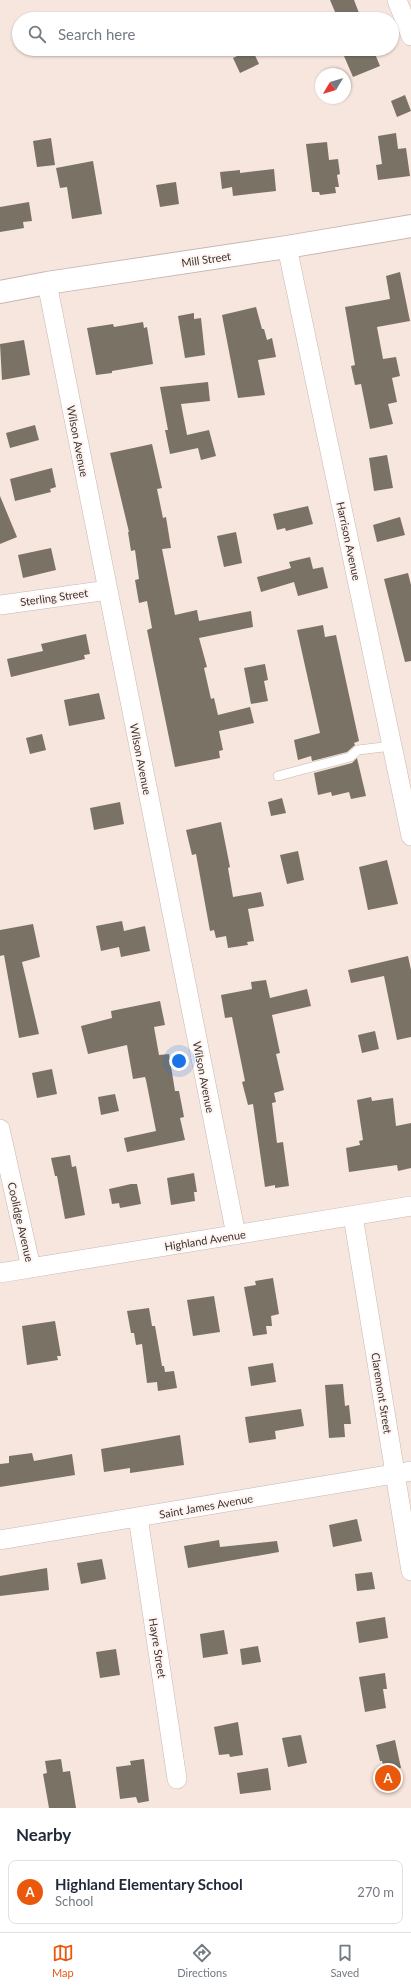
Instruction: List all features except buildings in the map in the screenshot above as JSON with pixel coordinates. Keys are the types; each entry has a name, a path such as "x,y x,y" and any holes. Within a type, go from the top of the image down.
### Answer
{"street":[{"path":"397,0 411,36"},
{"name":"Mill Street","path":"0,292 47,283 287,247 411,226"},
{"name":"Harrison Avenue","path":"287,247 411,836"},
{"name":"Wilson Avenue","path":"47,283 236,1235"},
{"name":"Sterling Street","path":"0,605 108,590"},
{"name":"Coolidge Avenue","path":"0,1129 31,1268"},
{"name":"Highland Avenue","path":"0,1273 411,1206"},
{"name":"Claremont Street","path":"353,1216 403,1472 411,1570"},
{"name":"Saint James Avenue","path":"0,1540 403,1472"},
{"name":"Hayre Street","path":"138,1517 177,1778"}],"lane":[{"path":"278,776 350,757 358,750 392,746"}],"place":[{"name":"Highland Elementary School","path":"388,1778"}]}
